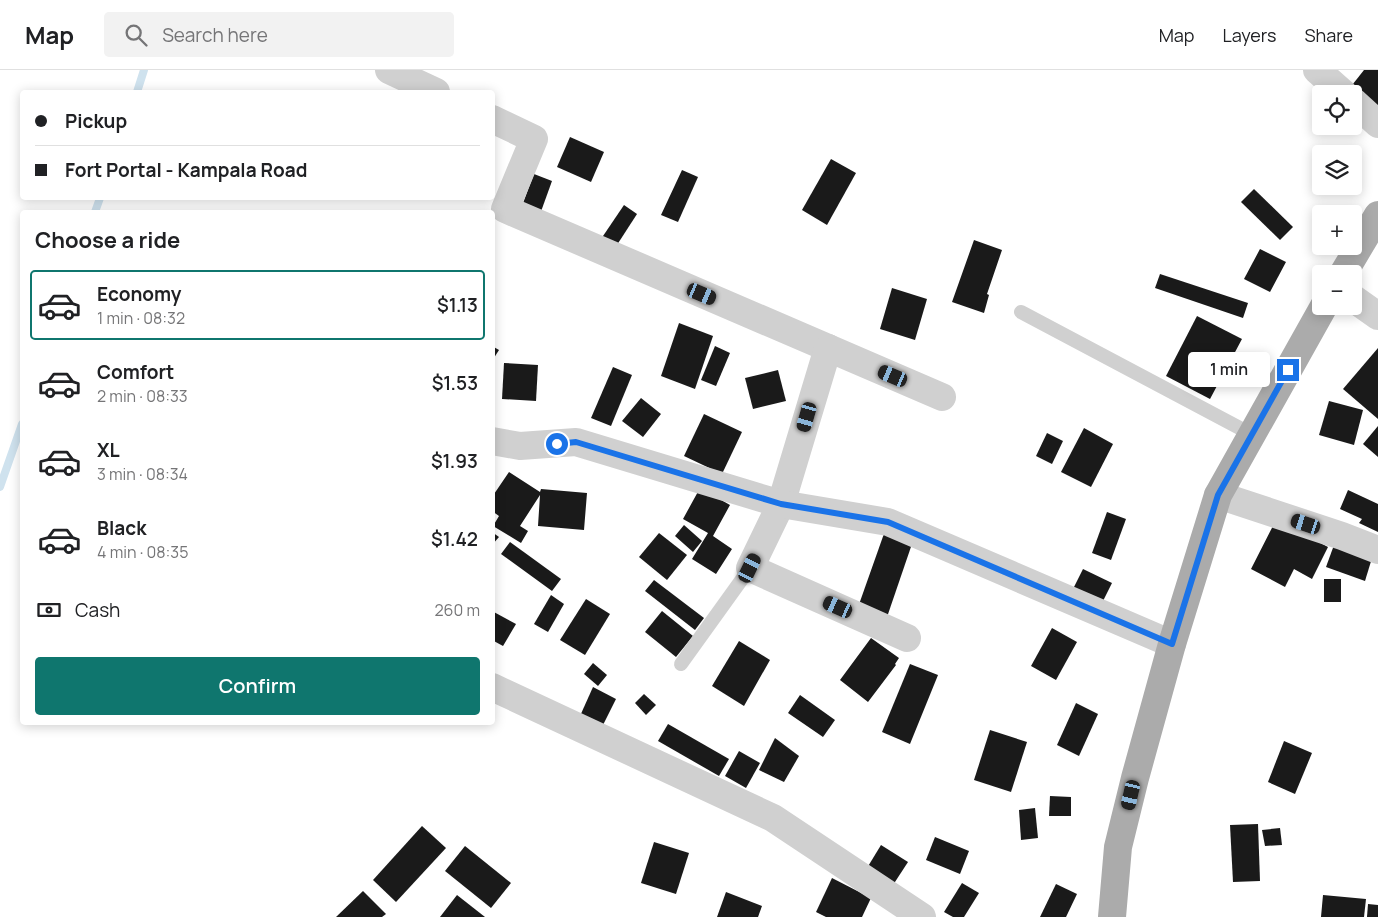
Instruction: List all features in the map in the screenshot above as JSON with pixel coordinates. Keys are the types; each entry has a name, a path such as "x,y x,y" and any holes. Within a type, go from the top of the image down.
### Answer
{"main road":[{"path":"1348,265 1378,215"},
{"path":"1112,917 1118,847 1135,778 1172,644 1218,495 1319,315"}],"street":[{"path":"389,70 432,90"},
{"path":"1316,70 1334,85"},
{"path":"1362,109 1378,124"},
{"path":"495,120 534,140 505,209 942,396"},
{"path":"1362,305 1378,316"},
{"path":"828,348 781,504 750,568 907,638"},
{"path":"495,441 520,446 576,442 781,504 888,522 1172,644"},
{"path":"1218,495 1342,536 1378,550"},
{"path":"495,688 773,818 922,917"}],"lane":[{"path":"1021,312 1251,434"},
{"path":"681,664 750,568"}],"building":[{"path":"1364,70 1378,70 1378,113 1362,100 1362,85 1352,85"},
{"path":"570,137 604,152 591,182 557,167"},
{"path":"831,159 856,173 827,225 802,210"},
{"path":"682,170 698,177 678,222 661,215"},
{"path":"534,174 552,181 539,217 520,211"},
{"path":"1254,189 1293,227 1280,240 1241,202"},
{"path":"624,205 637,214 615,248 601,239"},
{"path":"974,240 1002,250 987,294 989,295 984,313 952,302"},
{"path":"1260,249 1286,262 1270,292 1244,279"},
{"path":"1160,274 1248,303 1243,318 1155,288"},
{"path":"892,288 927,299 915,340 880,329"},
{"path":"1197,316 1242,339 1210,399 1166,376"},
{"path":"679,323 713,336 695,389 661,376"},
{"path":"715,346 730,353 716,386 701,380"},
{"path":"495,348 499,350 495,356"},
{"path":"1378,348 1378,419 1343,389"},
{"path":"504,363 538,365 536,401 502,399"},
{"path":"613,367 632,375 611,426 591,418"},
{"path":"778,370 786,401 753,409 745,378"},
{"path":"641,398 661,414 643,437 622,421"},
{"path":"1329,401 1363,410 1354,445 1319,435"},
{"path":"704,414 742,432 722,474 684,456"},
{"path":"1378,426 1378,457 1363,444"},
{"path":"1084,428 1113,444 1091,487 1061,472"},
{"path":"1047,433 1063,441 1052,464 1036,456"},
{"path":"509,472 540,492 541,489 587,493 584,530 538,526 540,495 520,526 528,531 521,543 495,527 495,523 499,516 495,513 495,493"},
{"path":"700,488 730,505 713,536 732,549 716,574 692,559 708,533 683,519"},
{"path":"1348,490 1378,504 1378,532 1359,523 1362,519 1340,509"},
{"path":"1107,512 1126,519 1111,560 1092,553"},
{"path":"1276,520 1328,547 1312,579 1294,569 1285,587 1251,569"},
{"path":"684,525 702,541 693,552 675,536"},
{"path":"886,528 914,538 886,620 857,610"},
{"path":"659,533 687,555 667,580 639,557"},
{"path":"510,542 561,579 552,591 501,554"},
{"path":"1334,545 1372,558 1365,581 1326,567"},
{"path":"1083,569 1112,583 1100,607 1071,593"},
{"path":"1324,579 1341,579 1341,602 1324,602"},
{"path":"654,580 704,618 695,630 645,591"},
{"path":"551,595 564,604 548,632 534,624"},
{"path":"586,599 610,614 585,655 560,640"},
{"path":"662,611 693,636 676,657 645,632"},
{"path":"495,613 516,624 503,646 495,642"},
{"path":"1052,628 1077,642 1056,680 1031,666"},
{"path":"871,638 899,658 896,665 868,702 840,680"},
{"path":"739,641 770,660 744,706 712,686"},
{"path":"593,663 607,675 598,686 584,674"},
{"path":"910,664 938,675 910,744 882,732"},
{"path":"593,687 616,699 602,727 580,716"},
{"path":"644,694 656,705 646,715 635,703"},
{"path":"800,695 835,720 823,737 788,713"},
{"path":"1076,703 1098,714 1079,756 1057,745"},
{"path":"668,724 729,759 719,776 658,741"},
{"path":"990,730 1027,742 1011,792 974,780"},
{"path":"775,738 799,756 784,782 759,770"},
{"path":"1284,741 1312,753 1295,794 1268,782"},
{"path":"739,751 760,763 746,788 725,776"},
{"path":"1050,796 1071,797 1071,816 1049,816"},
{"path":"1035,808 1038,838 1021,840 1019,810"},
{"path":"1258,824 1260,881 1233,882 1230,825"},
{"path":"422,826 446,848 396,902 373,880"},
{"path":"1280,828 1282,845 1265,846 1262,830"},
{"path":"935,837 969,851 960,874 926,860"},
{"path":"654,842 689,853 676,894 641,883"},
{"path":"881,845 908,862 893,885 867,868"},
{"path":"465,846 511,883 491,908 445,871"},
{"path":"832,878 871,898 862,917 826,917 816,912"},
{"path":"962,883 979,893 964,917 953,917 944,912"},
{"path":"1056,884 1077,894 1066,917 1040,917"},
{"path":"363,891 386,914 382,917 336,917"},
{"path":"726,892 762,906 758,917 717,917"},
{"path":"457,895 485,917 440,917"},
{"path":"1323,895 1366,899 1364,917 1321,917"},
{"path":"1368,904 1378,905 1378,917 1367,917"}],"waterway":[{"path":"138,90 144,70"},
{"path":"96,210 99,200"},
{"path":"0,487 20,430"}],"route":[{"path":"557,444 576,442 781,504 888,522 1172,644 1218,495 1288,370"}]}
